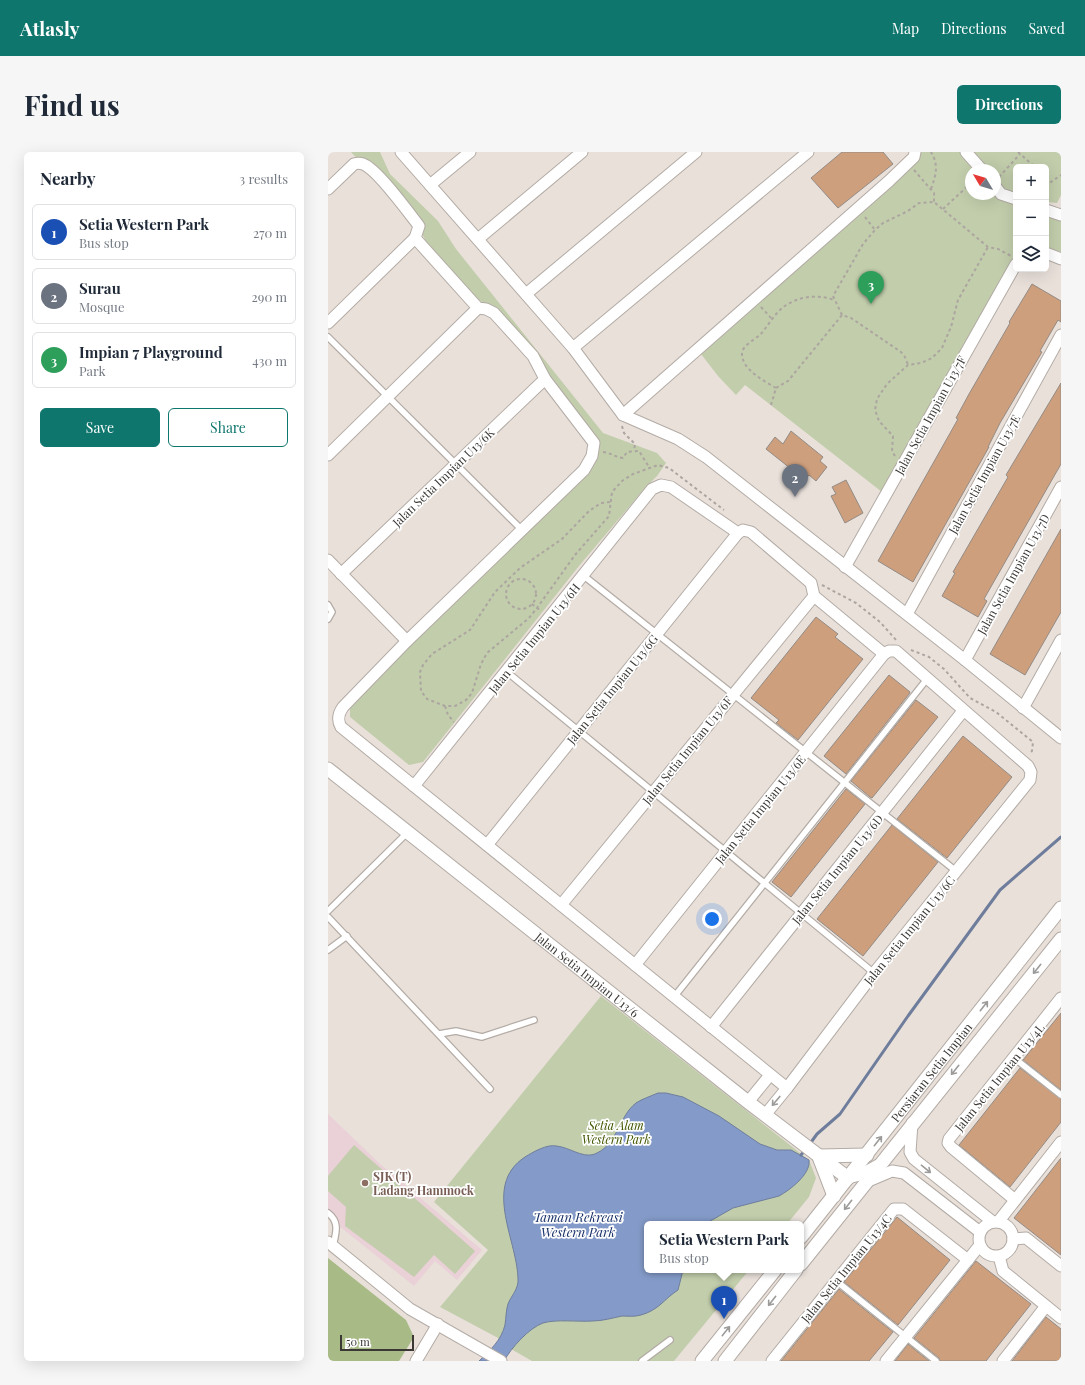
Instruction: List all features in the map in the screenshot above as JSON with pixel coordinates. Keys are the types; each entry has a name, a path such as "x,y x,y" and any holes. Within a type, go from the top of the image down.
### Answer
{"street":[{"path":"402,152 573,348 623,415 678,439 706,457 907,614 1061,738"},
{"path":"430,185 470,152"},
{"path":"478,239 582,152"},
{"path":"526,294 696,152"},
{"path":"573,348 808,152"},
{"path":"623,415 907,164 914,157 915,152"},
{"path":"966,152 977,164"},
{"path":"328,189 351,167 359,163 364,164 392,191 419,226 415,238 328,323"},
{"path":"1001,194 1013,198"},
{"path":"1049,211 1061,215"},
{"path":"415,238 478,308 486,309 494,313 533,356 545,380 594,443 594,450 584,470 521,529 407,641 343,707 338,717 341,727 787,1088"},
{"path":"1049,253 1061,259"},
{"name":"Jalan Setia Impian U13/7F","path":"845,567 1013,269"},
{"path":"328,455 478,308"},
{"name":"Jalan Setia Impian U13/7E","path":"907,614 1061,335"},
{"name":"Jalan Setia Impian U13/6K","path":"341,574 545,380"},
{"name":"Jalan Setia Impian U13/6H","path":"414,786 584,576 652,489 660,485 666,485 738,533"},
{"name":"Jalan Setia Impian U13/7D","path":"965,660 1061,487"},
{"path":"738,533 743,530 751,532 812,583 814,596 884,654 889,651 896,652 1022,760"},
{"name":"Jalan Setia Impian U13/6G","path":"487,845 738,533"},
{"path":"328,560 407,641"},
{"name":"Jalan Setia Impian U13/6F","path":"561,905 732,694 814,596"},
{"path":"1023,708 1061,640"},
{"name":"Jalan Setia Impian U13/6E","path":"635,966 884,654"},
{"name":"Jalan Setia Impian U13/6D","path":"711,1027 963,711"},
{"name":"Jalan Setia Impian U13/6C","path":"765,1115 874,973 1030,780 1031,772 1022,760"},
{"name":"Jalan Setia Impian U13/6","path":"328,768 748,1102 848,1178"},
{"name":"Persiaran Setia Impian","path":"804,1233 1061,908"},
{"name":"Persiaran Setia Impian","path":"804,1260 1061,939"},
{"name":"Jalan Setia Impian U13/4L","path":"1015,1200 948,1143 949,1139 1061,998"},
{"path":"748,1102 770,1074"},
{"path":"912,1124 910,1152 914,1159 966,1202 996,1222 1007,1225 1010,1229 1013,1240 1008,1252 999,1256 989,1254 980,1245"},
{"path":"886,1361 980,1245 980,1232 986,1225 996,1222 1061,1142"},
{"path":"834,1196 817,1155 867,1155"},
{"path":"848,1178 867,1172 882,1162"},
{"path":"866,1182 892,1171 904,1173 980,1232"},
{"path":"956,1214 966,1202"},
{"name":"Jalan Setia Impian U13/4C","path":"772,1361 835,1280 894,1209 903,1208 968,1260"},
{"path":"1013,1240 1026,1238 1061,1266"},
{"path":"330,1244 410,1309 478,1346 501,1361"},
{"path":"999,1256 1003,1271 1061,1318"},
{"path":"702,1361 773,1273"},
{"path":"725,1361 794,1273"},
{"path":"1002,1361 1046,1306"},
{"path":"416,1361 438,1324"}],"lane":[{"path":"328,337 521,529"},
{"path":"584,576 956,871"},
{"path":"328,605 332,612 328,620"},
{"path":"507,672 874,973"},
{"path":"674,997 927,679"},
{"path":"328,911 408,832"},
{"path":"328,917 490,1089"},
{"path":"328,950 347,936"},
{"path":"439,1034 456,1031 482,1037 534,1020"},
{"path":"1014,1058 1061,1095"},
{"path":"328,1213 333,1217 338,1229 330,1244"},
{"path":"835,1280 936,1361"},
{"path":"642,1361 670,1340"}],"path":[{"path":"931,152 936,160 936,175 931,188"},
{"path":"1001,173 1019,153 1032,164"},
{"path":"907,164 931,188 935,196 934,202"},
{"path":"1049,180 1051,182 1061,175"},
{"path":"943,209 965,189"},
{"path":"908,365 901,352 852,318 842,315 834,300 835,291 863,244 875,230 883,223 908,211 919,202 934,202 988,247 1005,252 1013,258"},
{"path":"858,208 875,230"},
{"path":"902,464 892,450 893,436 879,421 876,410 877,399 887,384 908,365 921,363 932,358 942,348 951,327 958,300 988,247"},
{"path":"776,388 749,369 742,356 744,348 763,331 780,310 800,299 815,296 834,300"},
{"path":"753,299 772,319"},
{"path":"776,388 788,381 842,315"},
{"path":"771,405 774,400 776,388"},
{"path":"623,415 624,433 635,444 634,451"},
{"path":"594,450 610,453 616,457 623,458 625,452 640,451 649,467"},
{"path":"610,502 601,503 589,511 562,539 535,557 507,580 495,592 470,630 432,654 423,665 419,681 422,691 427,699 445,706 455,706 466,700 472,692 481,664 487,653 529,618 575,555 609,516 612,492 622,481 633,474 658,465 669,468 728,512"},
{"path":"517,579 524,579 532,582 536,589 536,597 532,604 526,608 518,608 511,605 507,598 506,590 510,583 517,579"},
{"path":"507,580 510,583"},
{"path":"820,584 856,603 880,622 898,642"},
{"path":"908,648 929,657 944,669 970,698 996,712 1033,742 1032,751 1022,760"},
{"path":"445,706 448,715 461,728"}],"shaded area":[{"name":"SJK (T) Ladang Hammock","path":"328,1114 380,1164 482,1250 457,1280 435,1261 414,1286 328,1217"}],"green space":[{"path":"351,152 380,152 390,174 438,221 456,249 603,433 657,453 666,463 657,476 645,488 579,566 423,762 409,765 350,717 350,705 588,471 593,451 535,367 486,305 470,293 427,245 423,235 406,211"},
{"path":"915,152 1061,152 1061,195 1057,203 1049,202 1049,164 1013,164 1013,259 882,492 745,385 736,395 718,376 701,354"},
{"path":"1049,215 1061,220 1061,252 1049,248"},
{"name":"Setia Alam Western Park","path":"601,996 809,1160 816,1178 809,1197 789,1221 644,1221 644,1273 747,1273 674,1361 532,1361 511,1349 500,1339 440,1307 488,1250 434,1202"},
{"name":"SJK (T) Ladang Hammock","path":"354,1145 475,1251 455,1274 434,1255 414,1277 345,1226 346,1207 328,1191 328,1176"},
{"path":"328,1258 406,1320 414,1337 399,1361 328,1361"}],"water":[{"name":"Taman Rekreasi Western Park","path":"658,1093 666,1093 683,1097 719,1116 760,1144 777,1150 791,1150 809,1160 807,1171 794,1186 779,1196 733,1208 710,1221 644,1221 644,1273 682,1273 678,1290 647,1313 638,1316 622,1316 600,1320 554,1321 543,1323 532,1329 521,1339 504,1361 479,1361 495,1345 501,1336 505,1325 508,1304 518,1282 517,1266 505,1215 504,1199 505,1183 512,1169 525,1157 548,1146 561,1147 587,1155 597,1153 610,1143 630,1108 644,1099"}],"building":[{"path":"842,152 883,152 893,164 838,208 811,178"},
{"path":"1032,284 1061,301 1061,322 1058,320 1040,351 1042,352 1000,423 989,447 913,582 878,561 958,419 956,418 1010,323 1009,322"},
{"path":"1061,383 1061,464 984,599 987,601 978,617 942,596 955,573 953,572 1008,477 1006,475"},
{"path":"791,431 823,457 820,461 827,467 816,481 809,475 805,480 766,449 775,437 783,444"},
{"path":"846,480 863,513 845,523 831,496 836,494 832,487"},
{"path":"1061,529 1061,612 1025,675 990,654"},
{"path":"816,617 838,634 835,637 863,659 798,740 776,723 779,720 751,698"},
{"path":"889,675 910,692 846,774 824,756"},
{"path":"916,700 938,717 872,798 851,781"},
{"path":"963,736 1012,777 947,858 897,819"},
{"path":"846,789 865,804 791,897 772,882"},
{"path":"892,825 938,862 863,956 817,919"},
{"path":"1061,1013 1061,1090 1023,1060"},
{"path":"1020,1068 1061,1099 1061,1122 1010,1187 959,1145"},
{"path":"1061,1158 1061,1255 1014,1218"},
{"path":"897,1217 950,1260 898,1325 844,1282"},
{"path":"976,1261 1031,1304 986,1361 940,1361 939,1358 914,1338"},
{"path":"839,1289 893,1332 869,1361 781,1361"},
{"path":"1046,1317 1061,1329 1061,1361 1012,1361"},
{"path":"908,1344 929,1361 895,1361"}],"waterway":[{"path":"809,1145 817,1134 840,1114 908,1016 1000,890 1061,837"},
{"path":"801,1155 806,1149"}],"place":[{"name":"Impian 7 Playground","path":"871,304"},
{"name":"Surau","path":"795,497"},
{"name":"SJK (T) Ladang Hammock","path":"365,1183"},
{"name":"Setia Western Park","path":"724,1319"}]}
